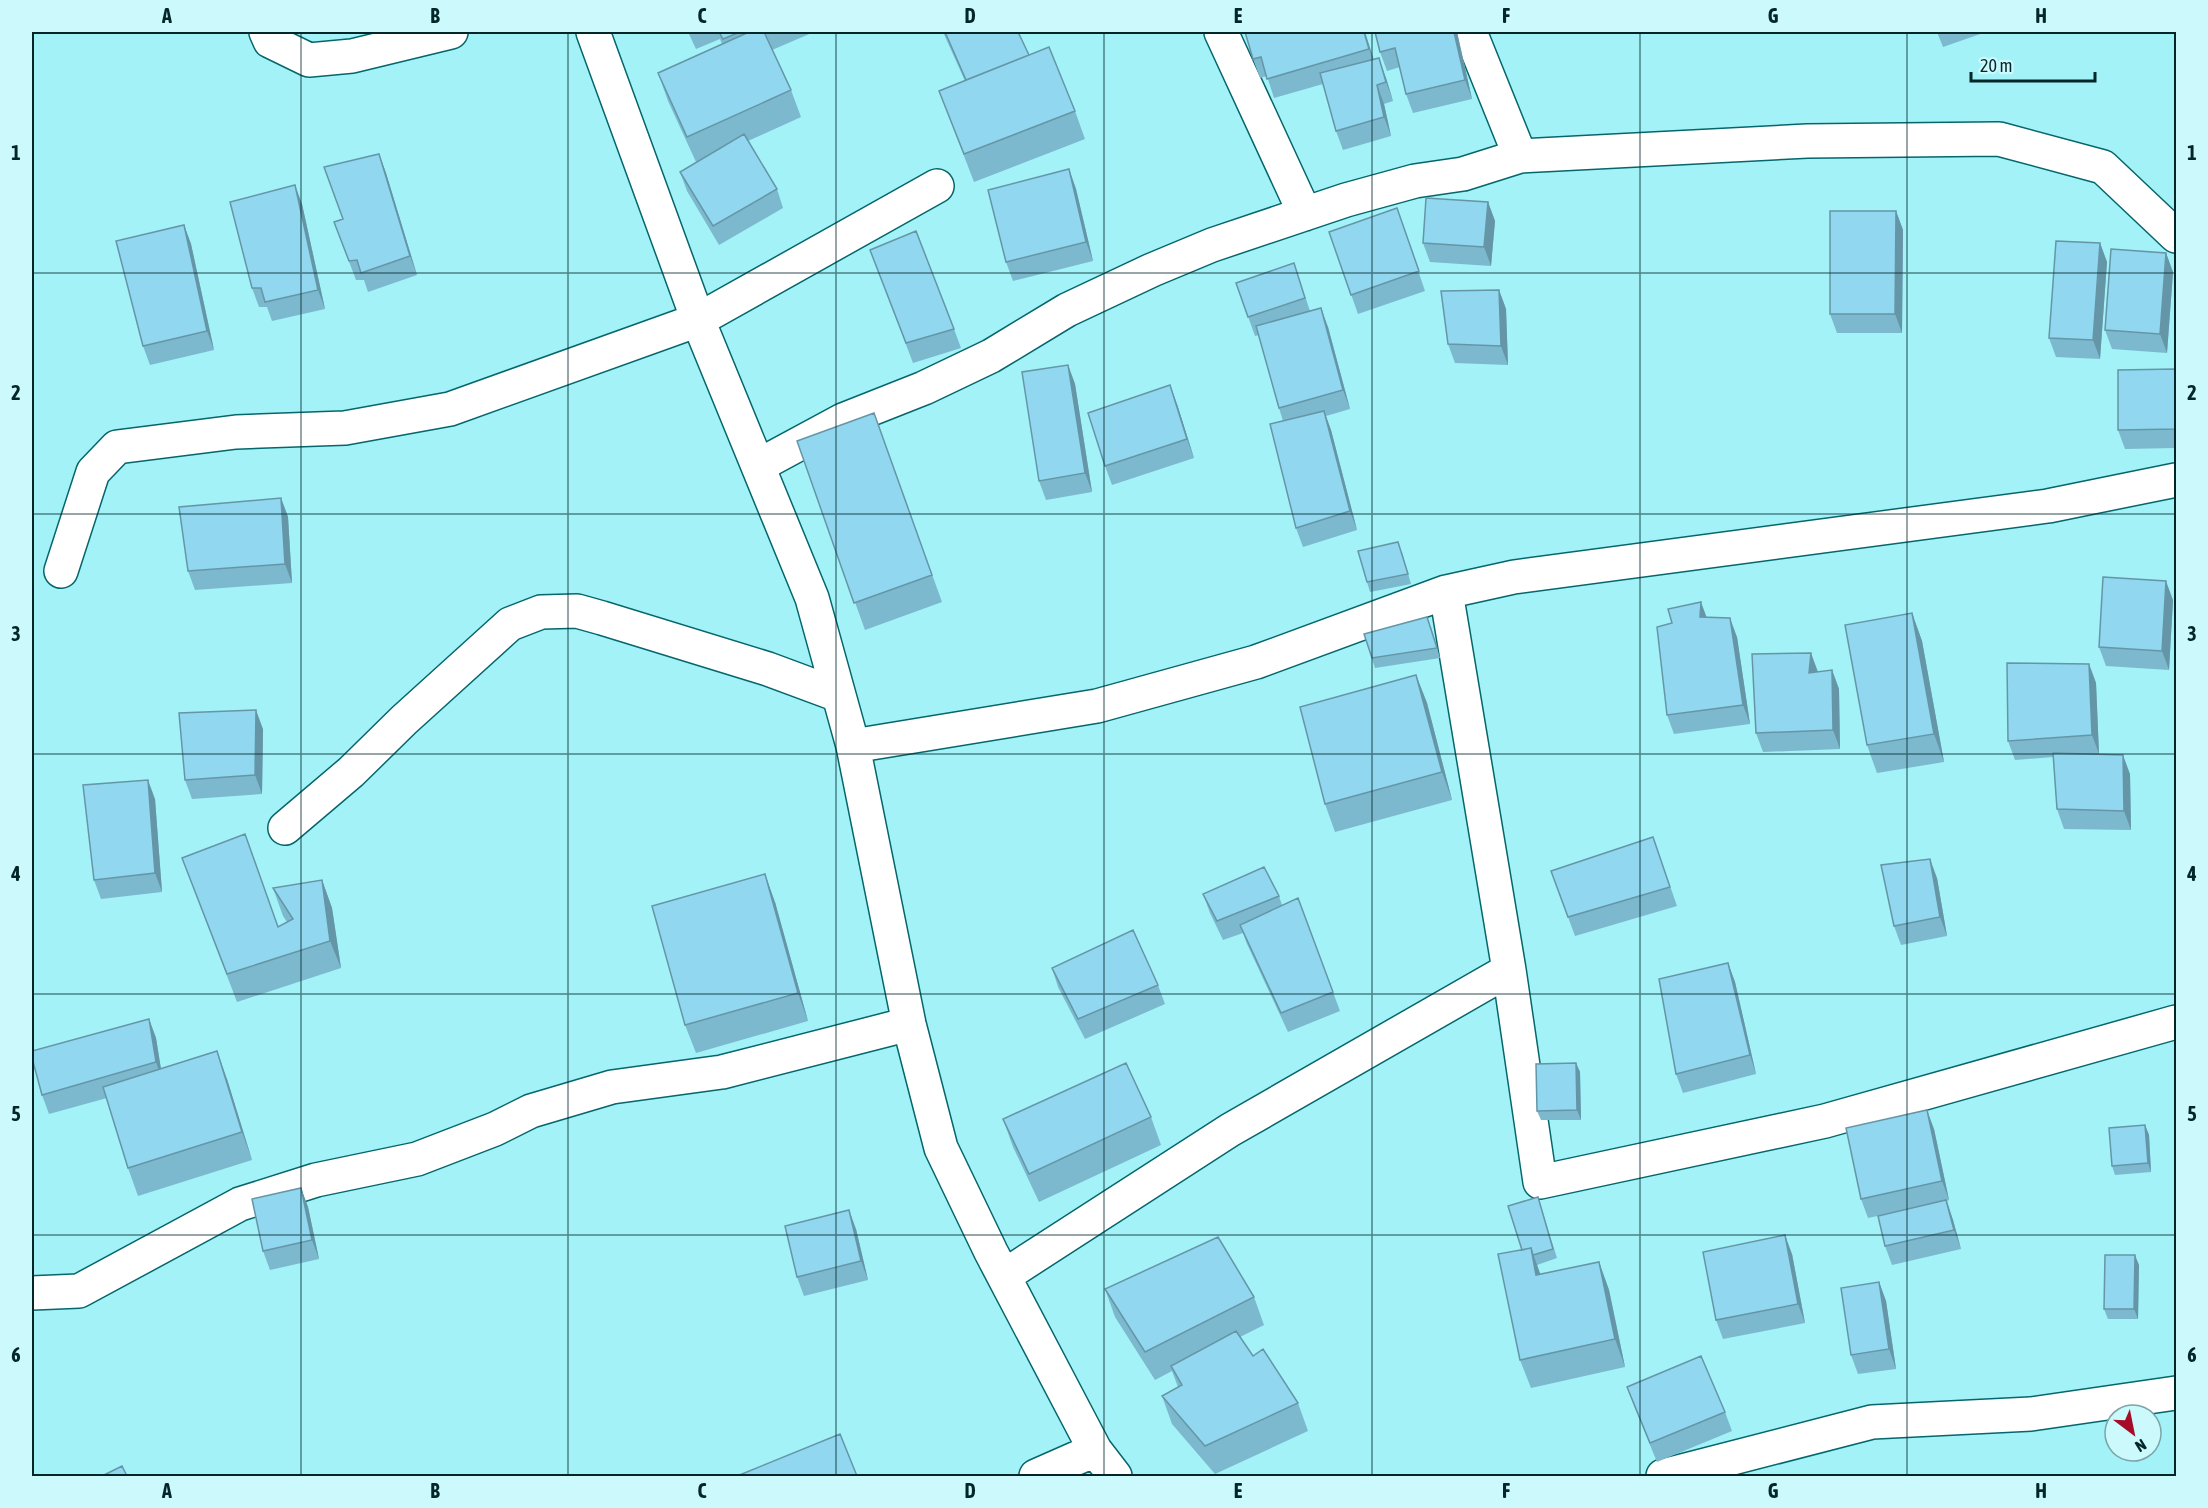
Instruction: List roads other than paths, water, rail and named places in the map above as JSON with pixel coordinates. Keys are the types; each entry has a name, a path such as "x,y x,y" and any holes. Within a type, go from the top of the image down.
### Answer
{"street":[{"path":"266,32 270,41 309,60 352,56 451,32"},
{"path":"593,32 698,320 812,598 853,746 909,1024 941,1149 1095,1450 1114,1476"},
{"path":"1221,32 1305,214"},
{"path":"1470,32 1520,156"},
{"path":"758,466 843,420 924,388 991,356 1067,310 1212,245 1346,200 1414,181 1463,174 1520,156 1807,141 1999,140 2103,167 2176,236"},
{"path":"62,571 93,472 117,447 236,432 345,428 450,410 698,320 937,186"},
{"path":"853,746 1097,706 1256,662 1446,592 1514,577 2048,506 2176,480"},
{"path":"1446,592 1509,970 1540,1182 1825,1121 2176,1022"},
{"path":"285,828 351,772 404,720 510,624 541,612 577,611 768,669 838,695"},
{"path":"1004,1276 1230,1130 1509,970"},
{"path":"32,1293 79,1291 240,1204 316,1180 417,1159 495,1129 531,1111 612,1087 722,1072 909,1024"},
{"path":"1663,1476 1872,1422 2031,1414 2176,1393"},
{"path":"1036,1476 1095,1450"}]}
